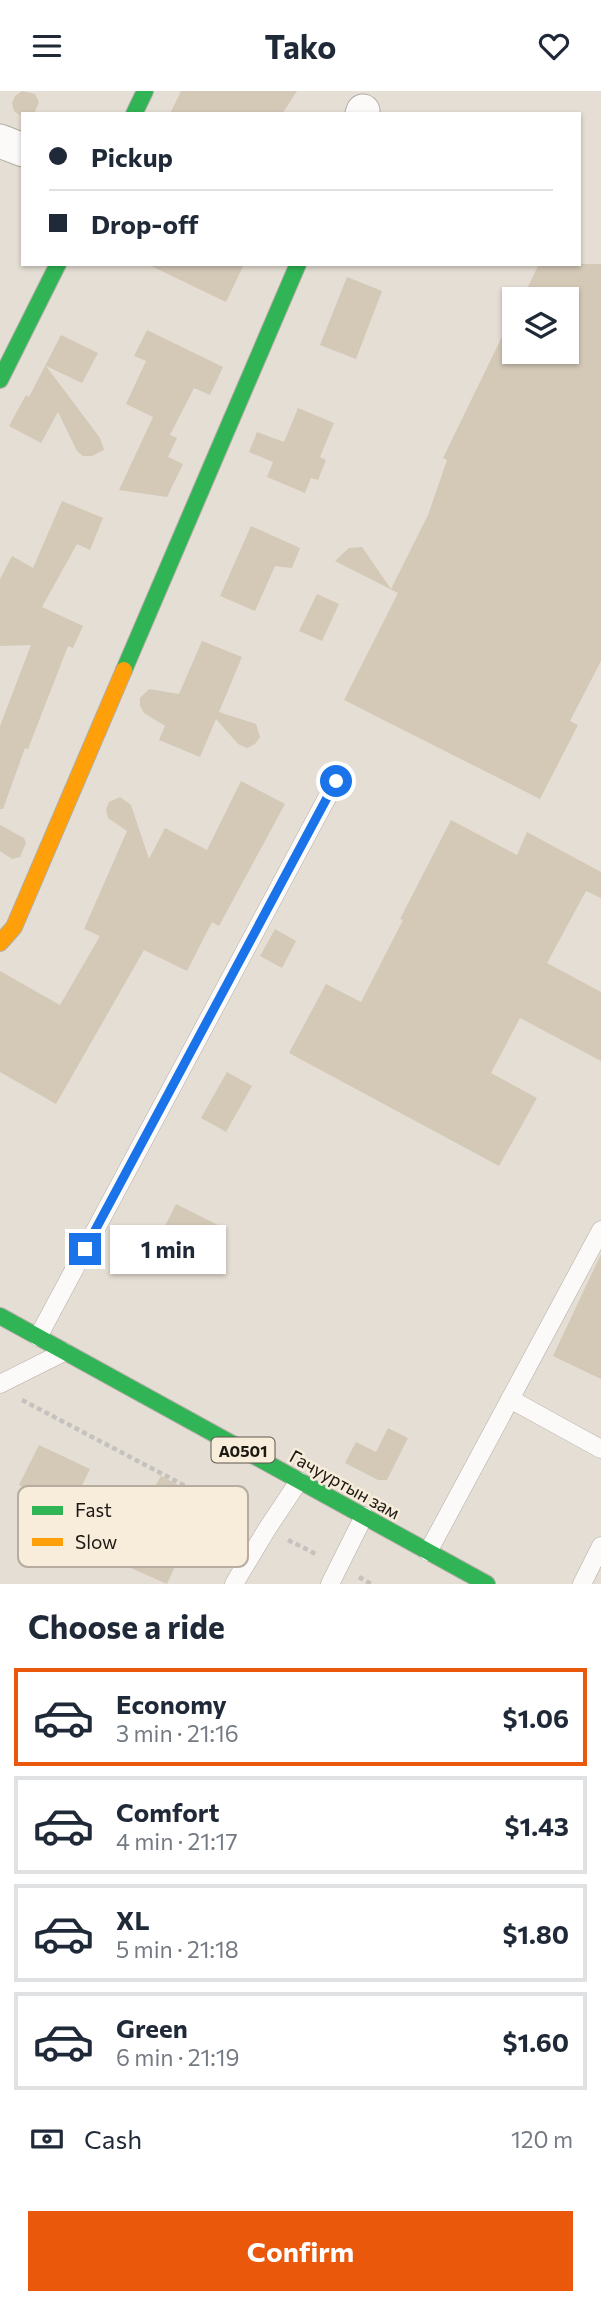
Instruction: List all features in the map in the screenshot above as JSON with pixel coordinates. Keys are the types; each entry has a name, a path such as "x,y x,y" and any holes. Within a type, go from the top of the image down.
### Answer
{"main road":[{"path":"135,112 145,91"},
{"path":"0,380 57,266"},
{"path":"0,943 15,927 297,266"},
{"name":"Гачууртын зам","path":"0,1316 487,1584"}],"street":[{"path":"0,141 21,149"}],"lane":[{"path":"38,1337 336,781"},
{"path":"428,1552 510,1399 595,1256 601,1230"},
{"path":"0,1384 64,1352"},
{"path":"510,1399 601,1449"},
{"path":"248,1561 299,1481"},
{"path":"330,1584 364,1517"},
{"path":"582,1584 601,1546"},
{"path":"234,1584 244,1567"}],"path":[{"path":"20,1399 185,1486"},
{"path":"248,1519 371,1584"}],"building":[{"path":"22,91 35,94 39,102 35,112 21,112 21,116 14,111 12,103 15,96"},
{"path":"181,91 297,91 283,112 171,112"},
{"path":"601,264 601,661 570,721 578,725 540,799 344,700 398,593 335,561 349,548 362,547 391,589 428,515 447,460 443,458 502,337 502,364 579,364 579,287 528,287 538,266"},
{"path":"151,266 243,266 226,302"},
{"path":"347,277 382,291 356,359 320,345"},
{"path":"147,330 223,367 210,395 194,388 170,435 177,438 168,457 183,464 167,497 119,490 153,417 126,404 146,361 134,356"},
{"path":"61,335 98,353 82,383 46,366 100,438 104,450 92,456 83,456 77,451 58,412 41,443 9,426 26,395 29,397"},
{"path":"298,408 334,423 320,457 326,460 318,480 311,478 305,493 267,477 273,462 249,452 257,432 284,442"},
{"path":"62,501 103,518 90,550 77,544 42,607 83,626 73,648 68,646 28,749 25,748 3,809 0,809 0,726 31,645 0,646 0,579 12,556 33,568"},
{"path":"251,526 300,548 292,568 275,566 255,611 220,596"},
{"path":"317,594 339,604 322,641 299,631"},
{"path":"202,641 242,657 219,712 256,724 260,737 255,744 247,748 238,744 216,719 200,757 159,740 165,726 144,713 140,706 140,698 149,689 179,694"},
{"path":"241,781 285,804 219,926 212,922 187,971 144,950 56,1104 0,1072 0,971 60,1005 100,936 84,929 127,831 108,818 106,810 109,802 120,797 131,805 149,859 165,828 207,850"},
{"path":"451,820 517,855 527,832 601,872 601,898 586,891 547,963 601,992 601,1061 520,1018 491,1073 537,1098 499,1166 289,1053 326,984 361,1002"},
{"path":"0,825 24,838 26,843 20,857 12,859 0,851"},
{"path":"275,929 296,941 282,968 260,956"},
{"path":"227,1072 252,1086 226,1132 201,1118"},
{"path":"176,1204 226,1229 211,1258 161,1234"},
{"path":"601,1254 601,1379 553,1356"},
{"path":"388,1428 408,1438 387,1480 378,1480 345,1463 356,1442 376,1452"},
{"path":"39,1445 90,1469 82,1486 19,1485"},
{"path":"161,1476 180,1486 155,1486"},
{"path":"128,1567 175,1567 167,1584"}],"traffic: fast":[{"path":"135,112 145,91"},
{"path":"0,380 57,266"},
{"path":"124,670 297,266"},
{"path":"0,1316 487,1584"}],"traffic: slow":[{"path":"0,943 14,927 124,670"}],"route":[{"path":"85,1249 336,781"}]}
